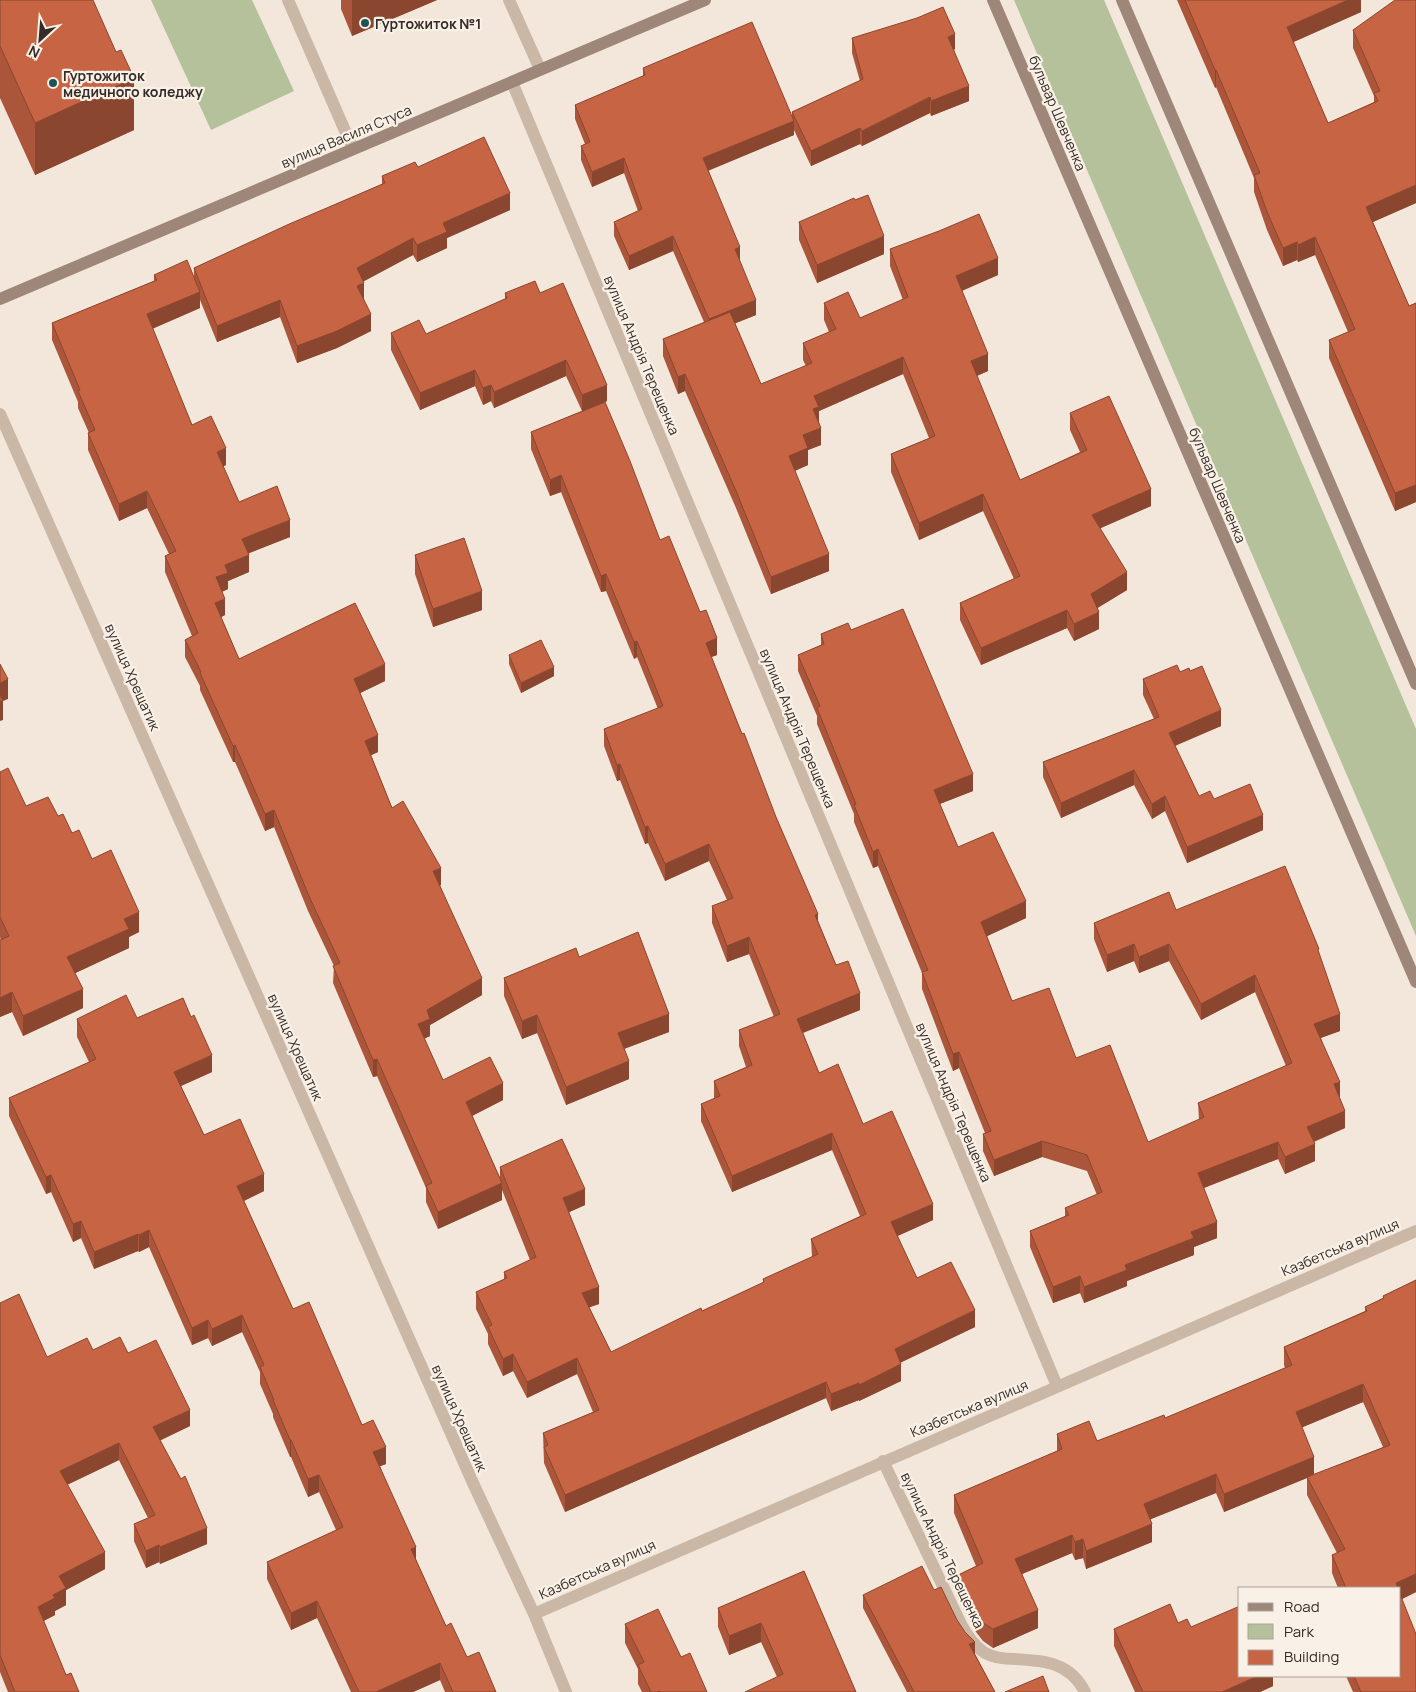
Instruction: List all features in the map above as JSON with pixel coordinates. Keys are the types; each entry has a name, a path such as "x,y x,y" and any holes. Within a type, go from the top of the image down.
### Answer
{"main road":[{"name":"вулиця Василя Стуса","path":"0,300 705,0"},
{"name":"бульвар Шевченка","path":"993,0 1416,982"},
{"path":"1122,0 1416,684"}],"street":[{"path":"288,0 354,149"},
{"path":"509,0 540,69"},
{"name":"вулиця Андрія Терещенка","path":"512,82 1056,1386"},
{"name":"вулиця Хрещатик","path":"0,414 469,1474 534,1614 566,1692"},
{"name":"Казбетська вулиця","path":"534,1614 1416,1231"},
{"name":"вулиця Андрія Терещенка","path":"883,1461 962,1626 975,1645 985,1653 995,1657 1038,1661 1060,1666 1078,1680 1085,1692"}],"green space":[{"path":"151,0 252,0 294,91 211,130"},
{"path":"1014,0 1104,0 1416,729 1416,936"}],"building":[{"path":"0,0 93,0 116,52 121,50 134,78 35,123 0,46"},
{"path":"1185,0 1348,0 1287,27 1328,123 1378,101 1374,93 1380,91 1353,30 1395,0 1416,0 1416,185 1366,207 1409,306 1416,303 1416,485 1395,493 1329,340 1355,329 1315,237 1298,245 1297,242 1283,248 1267,212 1254,175 1260,173"},
{"path":"943,7 955,34 948,37 969,86 931,101 930,97 862,131 860,128 811,151 792,112 863,79 852,38 917,18"},
{"path":"752,22 794,121 703,158 740,247 735,249 756,300 709,319 673,236 629,256 614,222 642,209 624,158 592,172 581,146 590,142 575,105 645,75 643,68"},
{"path":"484,137 510,193 443,223 447,232 417,245 413,238 357,268 364,283 357,286 371,314 337,331 297,346 280,300 217,326 194,268 385,183 382,176 415,162 418,167"},
{"path":"868,195 884,236 817,265 799,222 854,198 855,200"},
{"path":"979,214 998,258 956,276 988,354 971,361 1020,480 1087,450 1070,413 1109,396 1151,489 1092,515 1127,572 1091,594 1099,612 1074,624 1067,610 981,648 960,603 1020,576 983,494 919,523 891,454 935,436 903,357 814,396 819,407 813,409 821,428 803,435 808,448 789,456 829,554 771,577 685,374 678,377 663,339 730,312 761,384 812,363 803,343 836,329 824,303 848,292 860,318 908,297 890,249"},
{"path":"187,260 200,292 147,314 192,425 211,416 226,448 217,452 239,502 277,486 290,520 242,539 249,555 225,565 228,573 216,577 225,599 215,603 239,659 355,603 385,664 354,679 378,735 365,741 392,808 403,801 441,868 433,871 482,978 427,1010 430,1019 418,1024 443,1080 490,1057 503,1083 466,1102 502,1183 438,1212 426,1186 432,1183 377,1059 373,1060 333,966 340,963 308,894 274,810 265,814 235,745 233,746 185,640 198,633 165,556 176,551 147,491 119,504 88,433 95,430 52,323 157,280 154,275"},
{"path":"535,281 540,293 563,283 607,385 582,395 566,360 494,392 491,385 483,388 475,370 420,393 391,333 419,320 426,334 507,298 505,293"},
{"path":"605,402 660,540 669,536 700,612 706,610 717,638 706,643 742,734 744,733 776,817 818,914 815,915 836,965 848,961 860,993 797,1019 819,1073 838,1064 863,1124 892,1111 933,1204 891,1222 917,1278 951,1262 975,1310 895,1349 901,1364 859,1385 859,1383 831,1394 826,1382 565,1495 544,1447 548,1445 543,1433 599,1410 577,1358 527,1382 513,1354 503,1359 488,1327 492,1325 476,1292 507,1278 504,1272 536,1257 500,1167 562,1139 585,1189 563,1198 599,1287 582,1293 611,1352 701,1308 702,1311 764,1282 763,1279 818,1254 811,1239 866,1214 832,1133 732,1176 701,1104 720,1096 714,1081 752,1065 739,1030 780,1014 749,937 727,946 712,906 733,898 709,844 665,864 648,826 645,827 620,764 617,765 604,729 663,706 637,641 634,642 606,574 601,576 561,475 550,480 531,432"},
{"path":"464,538 482,591 433,609 415,555"},
{"path":"903,609 973,774 934,790 958,847 993,832 1026,901 981,922 1012,1001 1049,988 1076,1058 1110,1045 1148,1142 1204,1117 1198,1103 1292,1063 1255,975 1201,1004 1169,944 1139,957 1134,944 1107,955 1094,923 1169,892 1176,910 1285,866 1319,949 1340,1014 1314,1024 1340,1082 1334,1084 1345,1111 1307,1127 1315,1144 1285,1157 1278,1142 1198,1173 1217,1222 1191,1232 1194,1238 1125,1265 1127,1270 1084,1287 1080,1276 1053,1287 1030,1231 1069,1215 1065,1208 1102,1192 1087,1155 1042,1141 994,1160 983,1134 991,1131 959,1052 953,1054 922,972 928,970 878,849 873,852 854,805 856,804 817,708 820,706 798,655 824,644 821,634 848,623 851,630"},
{"path":"541,640 554,667 521,683 509,655"},
{"path":"0,664 8,679 0,683"},
{"path":"1177,665 1180,672 1189,668 1190,671 1202,666 1221,710 1169,733 1199,796 1210,791 1214,799 1250,784 1263,815 1187,847 1165,796 1152,804 1134,770 1061,803 1043,762 1159,717 1143,679"},
{"path":"8,768 26,806 48,797 58,816 63,814 72,833 79,830 92,859 111,850 139,912 124,919 129,929 67,957 83,989 23,1016 12,992 0,998 0,940 9,936 0,917 0,772"},
{"path":"638,932 669,1014 618,1033 629,1061 566,1087 537,1015 522,1021 504,978 576,948 579,957"},
{"path":"126,995 137,1018 183,998 191,1017 194,1015 212,1055 174,1072 204,1135 240,1119 264,1174 237,1186 293,1309 309,1302 362,1425 373,1420 386,1447 373,1452 416,1547 411,1549 446,1626 451,1623 467,1657 479,1652 496,1692 453,1692 440,1663 376,1692 359,1692 317,1601 291,1613 267,1562 343,1527 319,1475 308,1479 273,1400 260,1367 264,1365 242,1315 212,1329 208,1320 192,1328 149,1230 94,1252 81,1221 73,1224 51,1175 46,1177 9,1098 96,1059 77,1019"},
{"path":"1416,1280 1416,1574 1396,1583 1398,1587 1346,1587 1332,1555 1345,1549 1307,1477 1390,1445 1363,1384 1296,1412 1314,1457 1224,1494 1216,1474 1144,1504 1152,1524 1086,1551 1083,1539 1075,1542 1072,1535 1015,1559 1038,1610 993,1629 983,1623 976,1614 956,1576 983,1563 954,1495 1062,1449 1057,1434 1089,1421 1097,1441 1164,1415 1165,1418 1292,1365 1284,1347 1367,1311 1365,1307 1384,1298 1383,1296"},
{"path":"19,1294 47,1357 87,1338 93,1350 120,1337 128,1353 156,1340 190,1410 153,1427 181,1479 185,1476 207,1528 146,1551 134,1524 155,1515 119,1443 60,1471 105,1552 59,1576 66,1588 53,1595 55,1598 38,1607 66,1675 71,1673 79,1692 15,1692 0,1655 0,1303"},
{"path":"922,1566 934,1590 941,1587 957,1620 975,1642 969,1644 995,1692 914,1692 863,1595"},
{"path":"804,1571 856,1692 745,1692 783,1674 761,1623 729,1636 718,1608"},
{"path":"1401,1596 1416,1634 1416,1692 1361,1692 1354,1677 1401,1677"},
{"path":"1170,1604 1178,1623 1187,1619 1191,1627 1238,1607 1238,1677 1256,1677 1222,1692 1143,1692 1114,1629"},
{"path":"658,1609 681,1657 690,1653 707,1692 651,1692 638,1665 644,1662 625,1624"},
{"path":"1043,1676 1049,1692 1005,1692"}],"place":[{"name":"Гуртожиток №1","path":"365,23"},
{"name":"Гуртожиток медичного коледжу","path":"53,83"}]}
